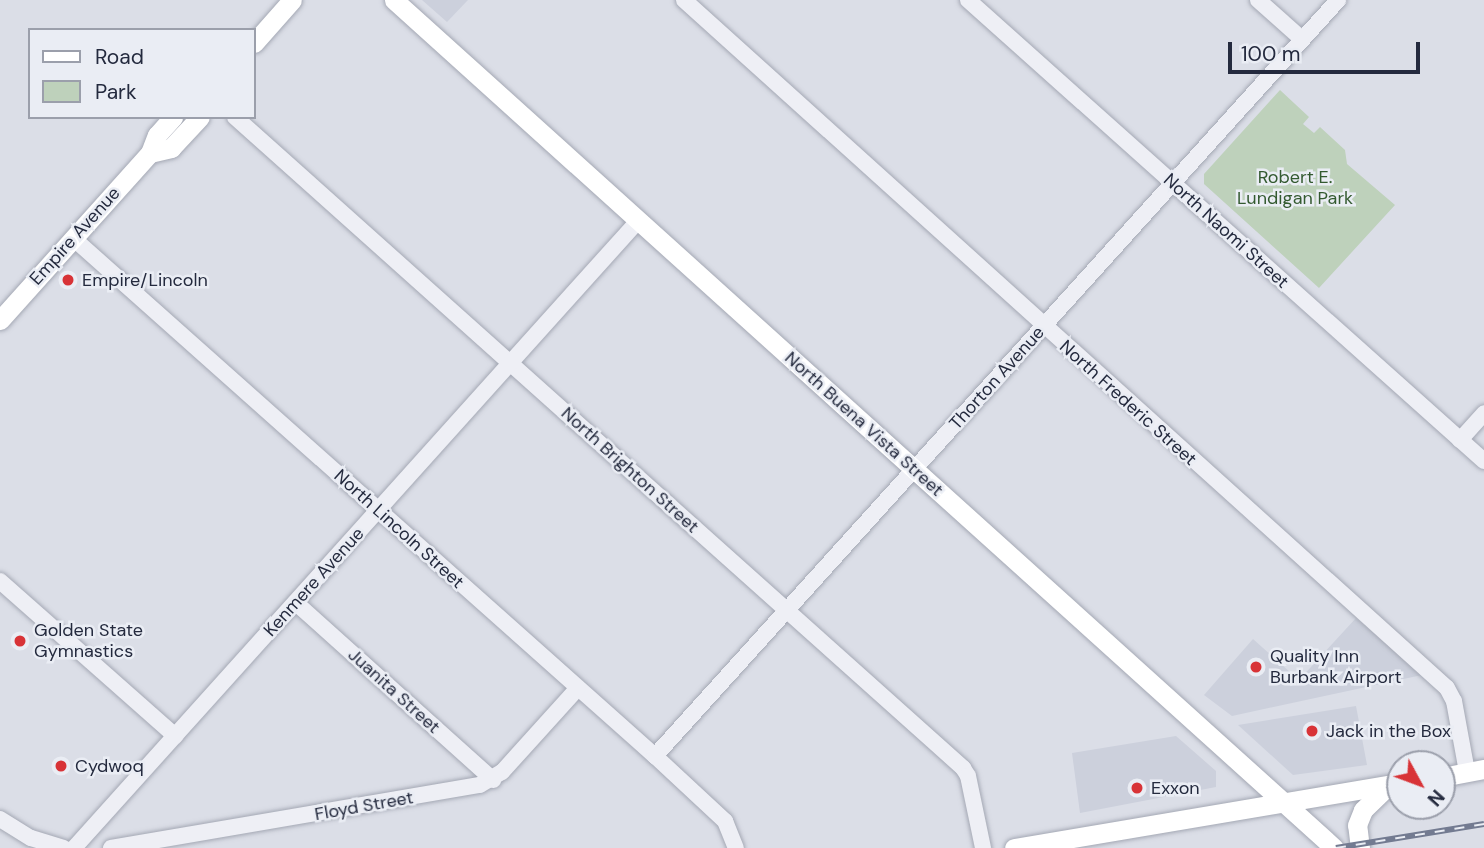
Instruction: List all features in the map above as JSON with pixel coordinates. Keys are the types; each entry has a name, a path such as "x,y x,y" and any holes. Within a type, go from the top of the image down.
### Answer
{"main road":[{"path":"256,41 292,0"},
{"name":"North Buena Vista Street","path":"394,0 1334,848"},
{"name":"Empire Avenue","path":"0,320 150,153 157,135 171,119"},
{"name":"Empire Avenue","path":"150,153 172,148 198,119"},
{"path":"1456,775 1476,771"},
{"path":"1014,848 1386,786"},
{"path":"1360,848 1357,825 1363,810 1386,792"}],"street":[{"name":"North Frederic Street","path":"684,0 1447,688 1454,701 1476,771"},
{"name":"North Naomi Street","path":"968,0 1484,461"},
{"path":"1258,0 1302,39"},
{"name":"Thorton Avenue","path":"655,756 1338,0"},
{"name":"North Brighton Street","path":"237,119 962,768 968,776 983,848"},
{"name":"Kenmere Avenue","path":"74,848 637,222"},
{"name":"North Lincoln Street","path":"73,238 655,756 725,821 736,848"},
{"path":"1460,440 1484,413"},
{"path":"0,581 175,736"},
{"name":"Juanita Street","path":"296,603 493,780"},
{"path":"493,780 578,688"},
{"name":"Floyd Street","path":"111,848 465,789 493,780"},
{"path":"0,819 31,838 63,848"}],"shaded area":[{"path":"422,0 468,0 447,22"},
{"path":"1356,618 1422,675 1232,716 1204,695 1253,639 1299,680"},
{"path":"1356,706 1367,765 1293,775 1238,725"},
{"path":"1176,736 1216,771 1216,787 1080,813 1072,753"}],"green space":[{"name":"Robert E. Lundigan Park","path":"1280,90 1309,117 1303,124 1314,133 1320,127 1345,150 1347,164 1395,205 1319,288 1204,184 1204,174"}],"railway":[{"path":"1336,848 1484,824"}],"place":[{"name":"Empire/Lincoln","path":"68,280"},
{"name":"Golden State Gymnastics","path":"20,641"},
{"name":"Quality Inn Burbank Airport","path":"1256,667"},
{"name":"Jack in the Box","path":"1312,731"},
{"name":"Cydwoq","path":"61,766"},
{"name":"Exxon","path":"1137,788"}]}
